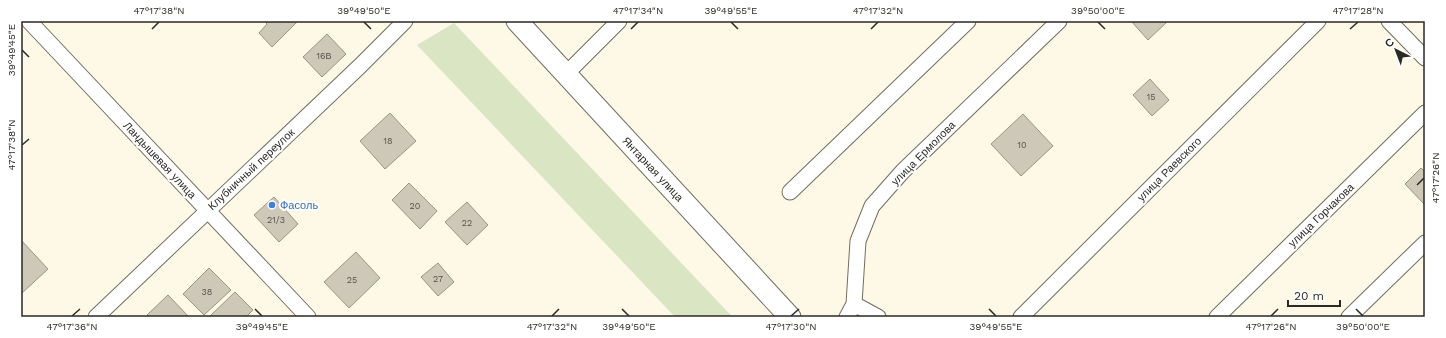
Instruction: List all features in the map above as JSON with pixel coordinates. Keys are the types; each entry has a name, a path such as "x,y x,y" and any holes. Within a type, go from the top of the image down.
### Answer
{"street":[{"name":"Ландышевая улица","path":"29,21 308,317"},
{"name":"Клубничный переулок","path":"96,317 360,66 405,21"},
{"name":"Янтарная улица","path":"517,21 790,317"},
{"path":"566,74 619,21"},
{"path":"790,192 968,21"},
{"name":"улица Ермолова","path":"851,311 858,241 872,206 903,171 1059,21"},
{"name":"улица Раевского","path":"1021,317 1318,21"},
{"path":"1389,21 1425,58"},
{"name":"улица Горчакова","path":"1217,317 1425,113"},
{"path":"1349,317 1425,243"},
{"path":"851,311 878,317"}],"green space":[{"path":"454,23 733,317 675,317 417,45"}],"building":[{"path":"264,21 298,21 272,47 259,33 267,24"},
{"path":"1131,21 1168,21 1148,40"},
{"path":"327,34 346,54 322,77 303,57"},
{"path":"1150,79 1169,100 1152,116 1133,95"},
{"path":"390,113 416,141 385,169 360,141"},
{"path":"1023,114 1053,146 1021,176 991,144"},
{"path":"1421,168 1425,172 1425,205 1405,184"},
{"path":"409,183 437,211 420,229 392,200"},
{"path":"274,197 298,224 279,242 254,215"},
{"path":"467,202 488,225 467,245 445,222"},
{"path":"21,240 48,269 21,294"},
{"path":"356,252 380,278 349,308 324,282"},
{"path":"438,263 454,282 438,296 421,277"},
{"path":"209,268 231,290 204,315 183,294"},
{"path":"235,292 253,310 246,317 210,316"},
{"path":"168,295 189,317 149,317 147,315"}],"place":[{"name":"Фасоль","path":"272,205"}]}
